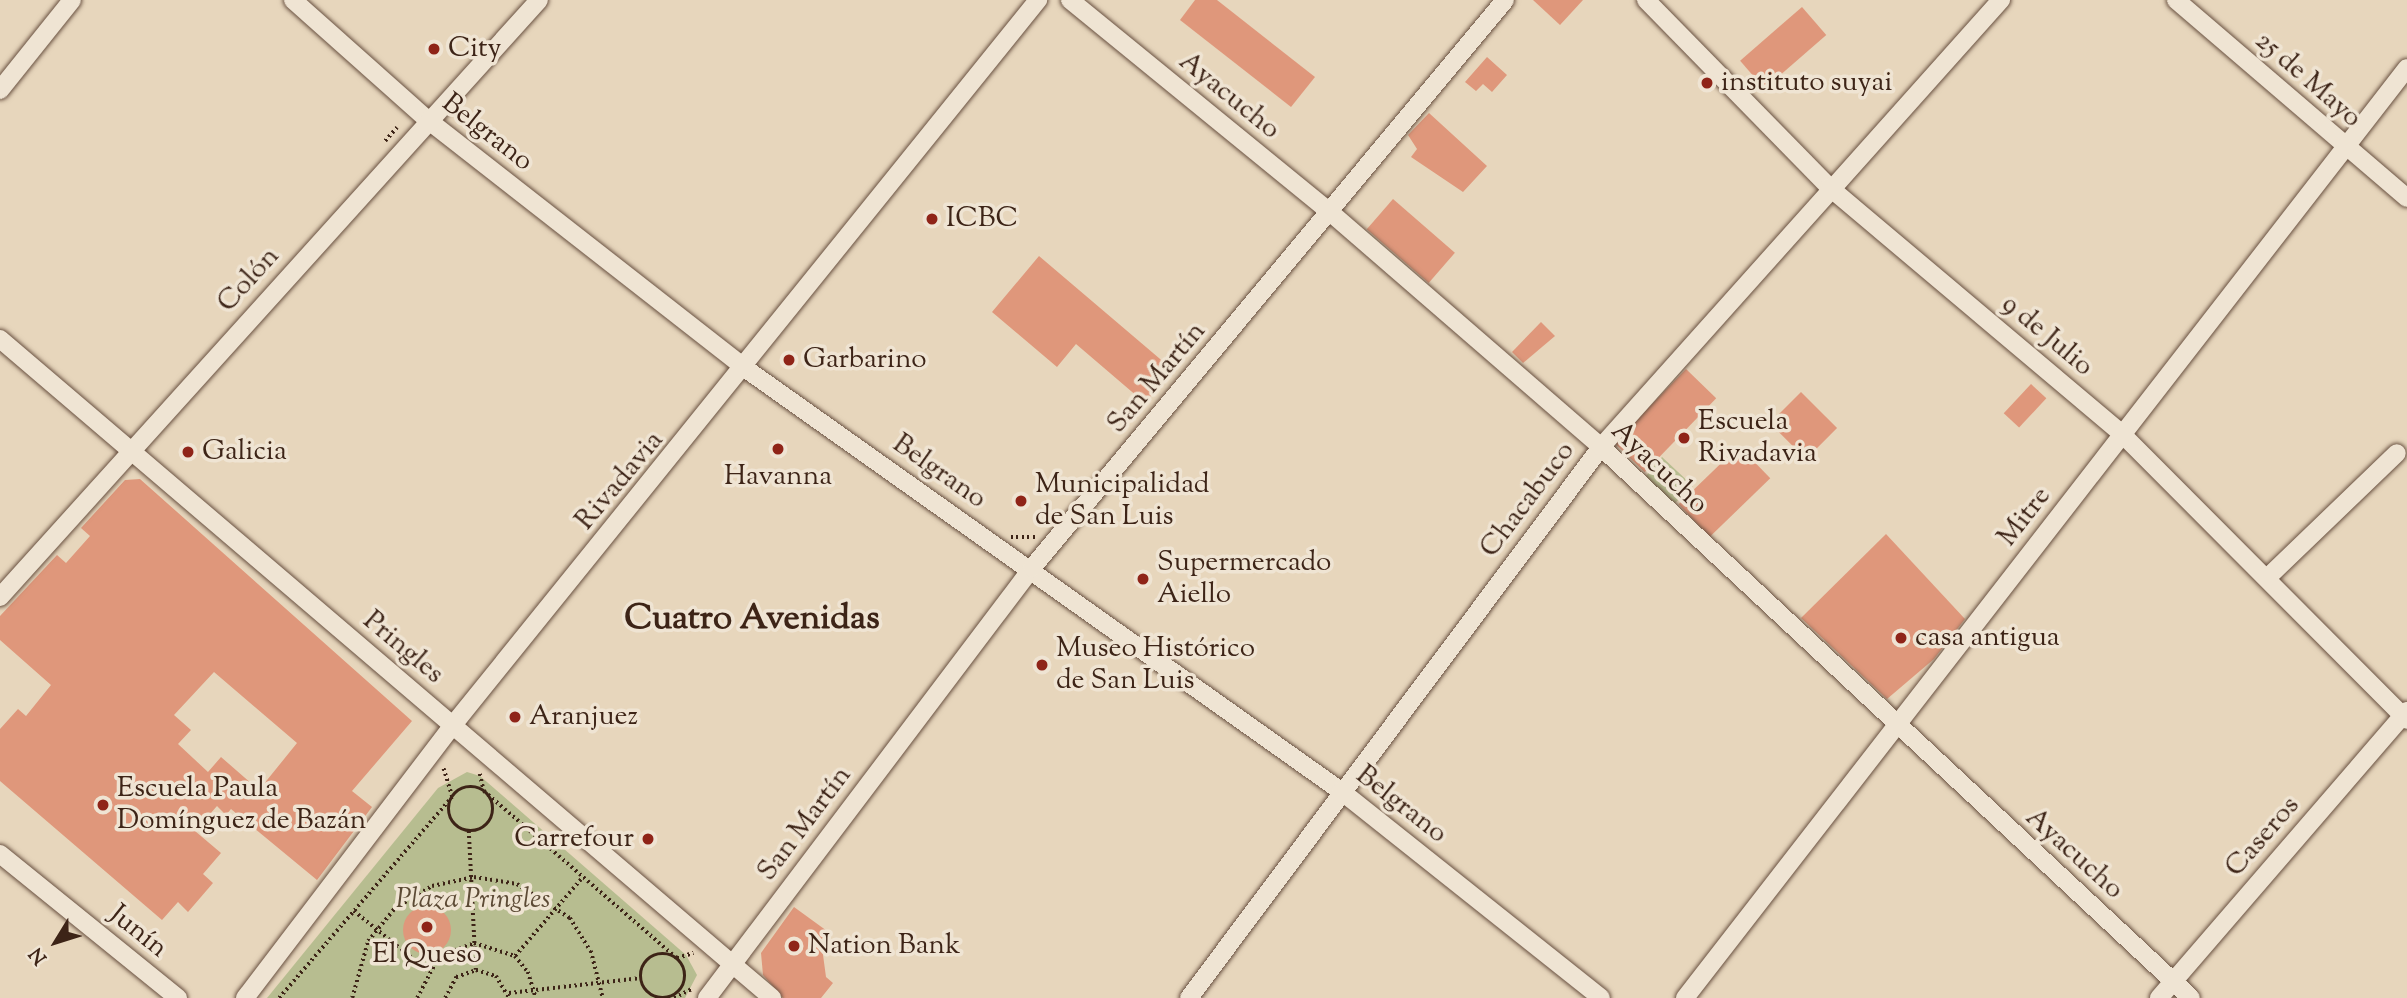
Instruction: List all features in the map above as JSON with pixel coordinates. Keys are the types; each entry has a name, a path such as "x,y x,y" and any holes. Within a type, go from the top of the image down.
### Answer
{"street":[{"path":"0,90 72,0"},
{"name":"Belgrano","path":"293,0 429,121 746,369 1032,568 1341,790 1601,998"},
{"name":"Colón","path":"0,597 539,0"},
{"name":"Rivadavia","path":"245,998 453,725 746,369 1038,0"},
{"name":"Ayacucho","path":"1070,0 1330,212 1601,447 1895,726 2191,998"},
{"name":"San Martín","path":"707,998 1032,568 1505,0"},
{"name":"9 de Julio","path":"1646,0 1829,187 2123,435 2406,715"},
{"name":"Chacabuco","path":"1189,998 1341,790 1601,447 1829,187 2001,0"},
{"name":"25 de Mayo","path":"2176,0 2407,198"},
{"name":"Mitre","path":"1685,998 2348,150 2407,68"},
{"name":"Pringles","path":"0,339 772,998"},
{"path":"2267,578 2397,453"},
{"name":"Caseros","path":"2159,998 2406,715"},
{"name":"Junín","path":"0,854 178,998"}],"path":[{"path":"279,998 452,797 464,788 484,791 677,958 685,970 681,989 674,998"},
{"path":"469,831 491,816 484,791"},
{"path":"452,797 451,819 469,831"},
{"path":"469,831 476,970"},
{"path":"515,956 583,877"},
{"path":"352,998 359,962 377,929 412,896 471,878 517,884 557,906 582,934 601,983 603,998"},
{"path":"355,911 427,970"},
{"path":"418,998 427,970 446,951 474,943 515,956 535,990 536,998"},
{"path":"641,978 650,958 677,958"},
{"path":"445,998 456,978 476,970 496,976 509,995 641,978"},
{"path":"641,978 654,996 681,989"}],"green space":[{"path":"1662,457 1693,486 1673,505 1646,476"},
{"name":"Plaza Pringles","path":"467,772 480,776 686,955 697,975 685,998 267,998 438,788"}],"building":[{"path":"1195,0 1217,0 1315,77 1291,107 1180,20"},
{"path":"1533,0 1583,0 1560,25"},
{"path":"1802,7 1826,35 1764,89 1740,61"},
{"path":"1487,57 1507,75 1492,92 1483,84 1476,91 1465,82"},
{"path":"1429,113 1487,166 1463,192 1411,157 1417,149 1408,135"},
{"path":"1393,199 1455,253 1429,283 1367,229"},
{"path":"1039,256 1173,370 1145,403 1076,344 1057,367 992,312"},
{"path":"1541,322 1555,336 1523,363 1512,352"},
{"path":"1686,369 1716,398 1645,472 1614,443"},
{"path":"2031,384 2046,398 2019,428 2004,413"},
{"path":"1801,392 1837,428 1806,459 1770,423"},
{"path":"1739,446 1770,478 1710,537 1679,504"},
{"path":"140,479 412,721 352,791 372,807 317,880 231,809 226,815 217,806 195,831 221,853 203,874 213,883 188,912 178,902 162,920 0,781 0,729 18,709 26,716 51,685 0,640 0,616 57,555 66,563 90,536 81,528 125,480","holes":["214,672 297,743 259,790 221,757 208,772 178,744 191,730 174,715"]},
{"path":"1886,534 1965,619 1934,659 1887,699 1801,618"},
{"name":"El Queso","path":"427,906 444,913 451,930 444,947 427,954 410,947 403,930 410,913"},
{"name":"Nation Bank","path":"794,907 827,931 821,940 826,977 833,983 821,998 783,998 763,975 761,953"}],"place":[{"name":"City","path":"434,49"},
{"name":"instituto suyai","path":"1707,83"},
{"name":"ICBC","path":"932,219"},
{"name":"Garbarino","path":"789,360"},
{"name":"Escuela Rivadavia","path":"1684,438"},
{"name":"Havanna","path":"778,449"},
{"name":"Galicia","path":"188,452"},
{"name":"Municipalidad de San Luis","path":"1021,501"},
{"name":"Supermercado Aiello","path":"1143,579"},
{"name":"casa antigua","path":"1901,638"},
{"name":"Museo Histórico de San Luis","path":"1042,665"},
{"name":"Aranjuez","path":"515,717"},
{"name":"Escuela Paula Domínguez de Bazán","path":"103,805"},
{"name":"Carrefour","path":"648,839"},
{"name":"El Queso","path":"427,927"},
{"name":"Nation Bank","path":"794,946"}],"district":[{"name":"Cuatro Avenidas","path":"752,620"}]}
